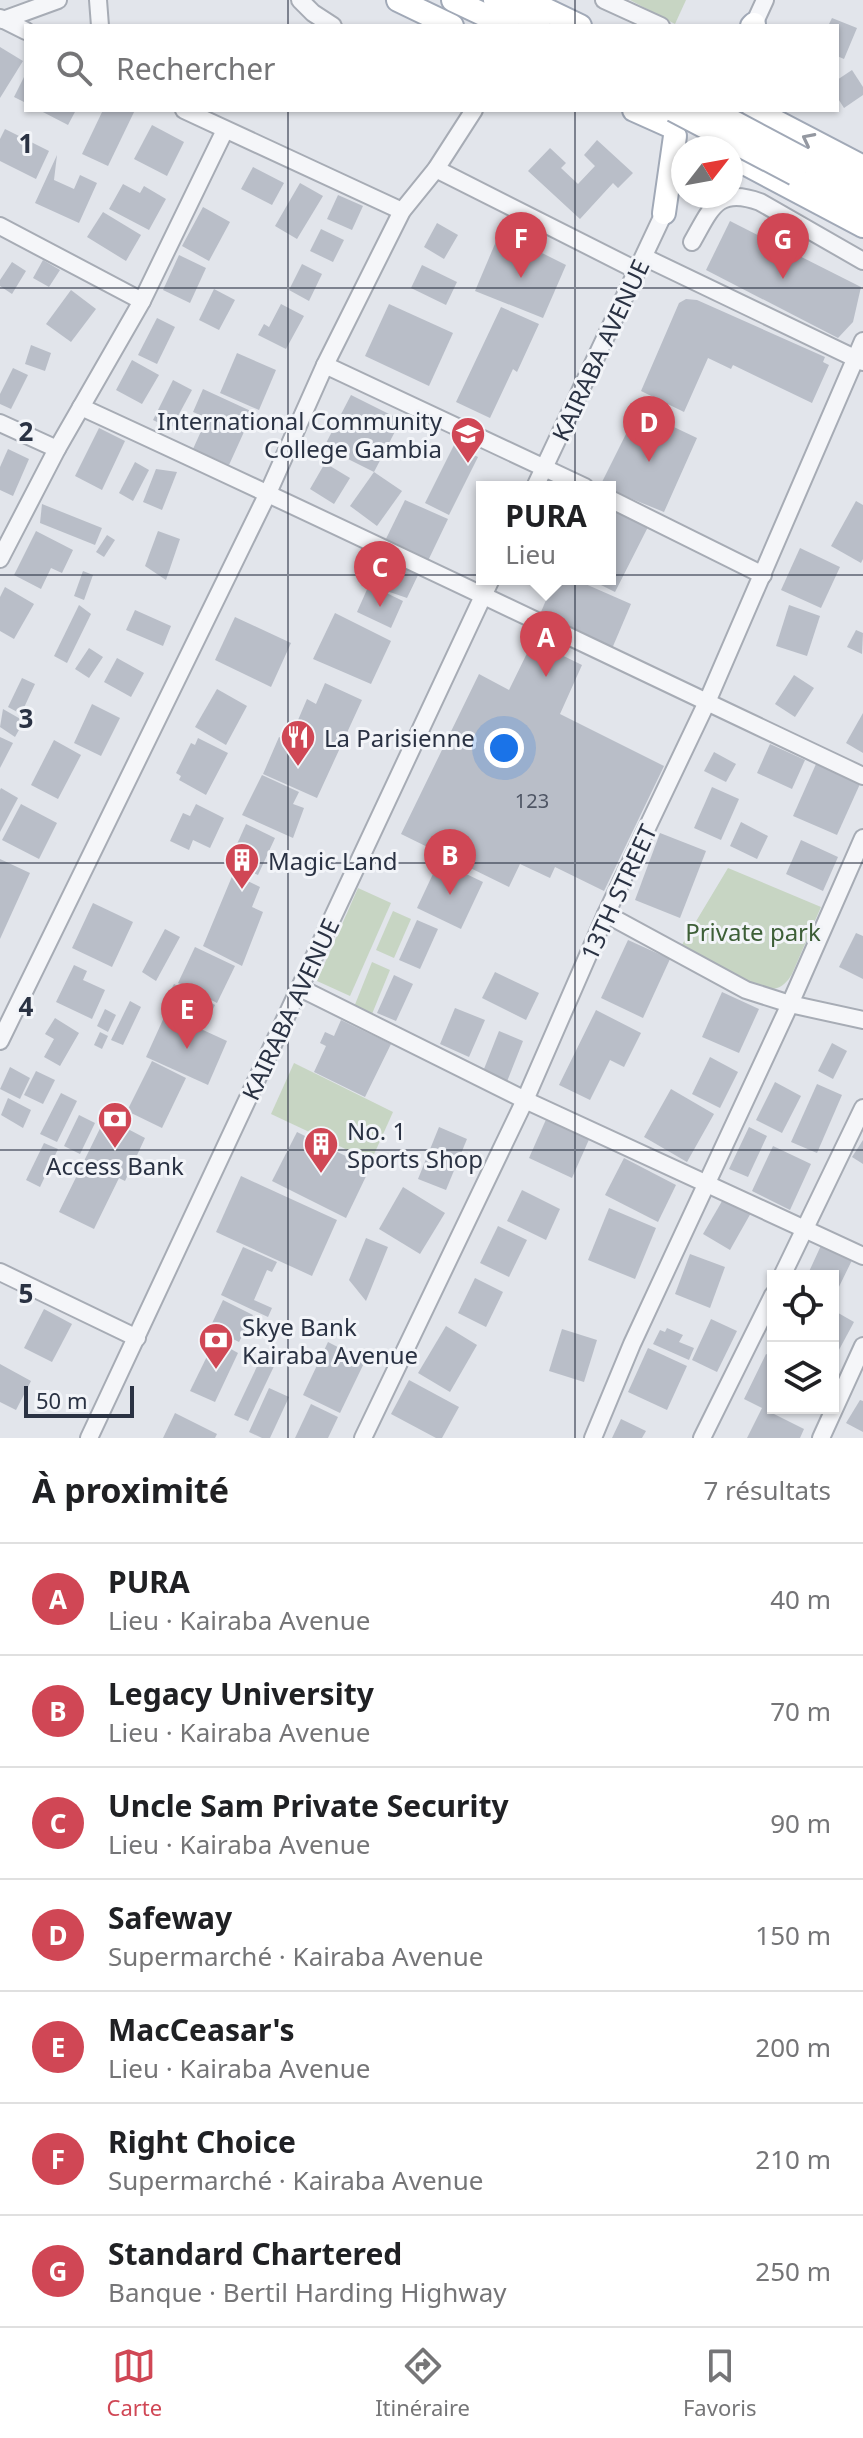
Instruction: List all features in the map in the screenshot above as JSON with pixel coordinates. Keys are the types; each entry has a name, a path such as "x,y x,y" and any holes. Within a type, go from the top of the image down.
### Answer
{"main road":[{"path":"398,0 448,24"},
{"path":"453,0 504,24"},
{"path":"495,0 543,24"},
{"path":"526,0 576,24"},
{"path":"639,112 863,208"},
{"path":"715,112 863,188"},
{"path":"758,112 863,167"},
{"path":"664,213 676,126"},
{"path":"743,162 863,226"},
{"path":"664,213 671,206"}],"street":[{"path":"1,19 58,0"},
{"path":"98,0 100,24"},
{"path":"300,0 330,24"},
{"path":"604,0 657,24"},
{"path":"753,24 765,0"},
{"path":"1,19 24,30"},
{"path":"188,112 402,211"},
{"path":"0,1041 402,211 436,169 473,112"},
{"path":"743,146 753,128 754,112"},
{"path":"0,559 57,449 142,301 225,130"},
{"path":"436,169 859,360"},
{"path":"692,242 714,204 725,197 744,196 760,202 863,261"},
{"name":"KAIRABA AVENUE","path":"538,481 664,213"},
{"path":"0,226 142,301"},
{"name":"13TH STREET","path":"363,1438 525,1100 606,914 707,702 859,360 863,341"},
{"path":"325,365 573,481"},
{"path":"81,407 863,776"},
{"path":"0,423 57,449"},
{"path":"616,502 763,575"},
{"name":"KAIRABA AVENUE","path":"89,1438 488,585"},
{"path":"593,1438 632,1344 790,1004 863,838"},
{"path":"606,914 746,990 790,1004 863,1020"},
{"path":"300,988 525,1100 863,1256"},
{"path":"785,1270 863,1108"},
{"path":"0,1272 137,1338"},
{"path":"702,1438 767,1307"},
{"path":"821,1438 863,1346"}],"green space":[{"path":"630,0 686,0 675,24"},
{"name":"Private park","path":"728,868 821,907 792,974 779,987 764,989 753,985 680,948"},
{"path":"358,888 391,903 350,996 317,981"},
{"path":"393,911 411,919 394,958 376,950"},
{"path":"372,962 390,970 372,1014 354,1007"},
{"path":"294,1063 393,1112 371,1161 271,1114"}],"building":[{"path":"832,18 857,28 844,59 839,57 839,24 829,24"},
{"path":"0,47 23,61 0,98"},
{"path":"852,70 863,87 863,95 844,108 839,100 839,79"},
{"path":"24,77 24,102 14,97"},
{"path":"43,112 75,112 68,125"},
{"path":"102,112 134,112 108,166 82,154"},
{"path":"152,125 184,142 167,176 134,159"},
{"path":"5,129 49,151 36,179 0,161 0,139"},
{"path":"597,140 633,173 618,188 613,183 580,219 528,171 550,148 566,163 561,168 578,184 595,166 584,155"},
{"path":"57,155 54,180 74,189 80,175 97,183 79,223 35,203"},
{"path":"253,167 284,183 272,205 241,189"},
{"path":"300,183 323,196 297,239 275,226"},
{"path":"123,184 140,193 144,186 166,199 149,230 109,209"},
{"path":"338,195 363,206 352,230 327,219"},
{"path":"203,207 230,222 209,261 182,246"},
{"path":"103,212 141,235 126,261 87,237"},
{"path":"730,221 861,287 853,322 838,338 706,270"},
{"path":"437,223 458,235 444,259 424,247"},
{"path":"321,229 344,240 333,262 310,251"},
{"path":"500,232 566,265 543,318 475,291"},
{"path":"179,255 206,268 190,303 163,290"},
{"path":"43,260 60,270 49,287 33,278"},
{"path":"12,262 26,271 12,294 0,286 0,280"},
{"path":"302,264 322,274 309,301 289,290"},
{"path":"422,265 457,282 446,305 411,288"},
{"path":"214,289 235,300 219,330 199,320"},
{"path":"71,290 96,309 71,342 46,324"},
{"path":"686,299 697,300 825,357 823,362 829,365 812,403 733,365 731,369 708,358 684,412 641,391 679,303"},
{"path":"281,304 304,316 286,349 258,335 264,324 269,327"},
{"path":"389,304 453,333 429,386 365,356"},
{"path":"501,307 539,324 517,372 513,369 490,418 456,402"},
{"path":"157,318 175,327 157,364 138,355"},
{"path":"31,345 51,353 45,371 25,364"},
{"path":"237,353 276,370 259,410 220,393"},
{"path":"132,360 159,375 142,404 116,390"},
{"path":"13,368 28,375 11,409 0,404 0,394"},
{"path":"173,380 192,390 171,429 153,420"},
{"path":"203,389 253,412 229,465 193,449 207,418 193,412"},
{"path":"351,395 401,420 374,472 324,447"},
{"path":"638,410 697,438 664,512 616,492 616,481 602,481"},
{"path":"99,428 125,441 102,490 75,476"},
{"path":"454,445 478,457 449,515 425,503"},
{"path":"8,449 29,459 13,496 0,490 0,467"},
{"path":"135,462 149,470 133,501 119,493"},
{"path":"325,463 350,478 334,504 310,489"},
{"path":"156,469 177,472 162,510 143,502"},
{"path":"374,472 402,491 377,526 350,506"},
{"path":"405,500 448,519 425,567 383,545"},
{"path":"856,501 863,505 861,563 831,546"},
{"path":"42,504 102,528 95,545 40,523"},
{"path":"616,508 649,525 615,592 601,585 616,585"},
{"path":"36,531 73,550 62,573 51,568 41,589 14,575"},
{"path":"158,531 180,539 166,580 145,566"},
{"path":"107,535 115,540 104,557 96,552"},
{"path":"800,548 840,567 821,608 781,590"},
{"path":"381,558 419,573 407,598 372,586 403,601 391,628 357,612"},
{"path":"83,571 93,575 84,600 74,596"},
{"path":"552,585 588,585 631,604 611,651 538,619"},
{"path":"5,587 34,604 14,639 0,631 0,597"},
{"path":"79,605 91,614 67,663 54,656"},
{"path":"789,605 820,616 807,656 776,646"},
{"path":"135,610 171,626 163,646 126,630"},
{"path":"335,613 391,641 371,684 313,659"},
{"path":"235,617 291,643 271,687 215,660"},
{"path":"856,630 863,633 862,654 847,647"},
{"path":"533,641 582,665 560,714 664,766 604,891 555,867 550,878 520,864 509,887 401,834 479,674 509,690"},
{"path":"89,648 103,657 89,678 75,669"},
{"path":"117,658 144,673 131,697 104,682"},
{"path":"794,675 814,688 795,717 775,704"},
{"path":"22,678 35,684 21,714 8,707"},
{"path":"325,683 362,700 317,798 263,774 279,737 283,739 289,725 295,727 307,699 316,704"},
{"path":"217,689 247,706 226,745 195,727"},
{"path":"92,704 120,718 101,756 74,743"},
{"path":"3,709 24,721 15,737 0,727"},
{"path":"863,713 863,753 846,743"},
{"path":"0,737 13,743 0,768"},
{"path":"198,738 228,753 206,795 179,780 181,776 176,773 191,743 195,745"},
{"path":"54,740 81,755 58,799 31,785"},
{"path":"770,744 805,760 792,789 757,773"},
{"path":"714,752 736,764 726,782 704,771"},
{"path":"816,764 860,784 837,835 793,816"},
{"path":"262,775 299,792 293,804 304,808 293,838 242,815"},
{"path":"712,787 739,799 721,840 694,828"},
{"path":"0,790 18,798 0,832"},
{"path":"21,804 57,823 39,859 2,840"},
{"path":"196,804 224,818 210,848 193,840 189,850 170,841 183,813 190,816"},
{"path":"741,822 768,836 757,859 730,846"},
{"path":"246,824 275,838 258,875 229,862"},
{"path":"660,833 706,851 680,918 635,900"},
{"path":"801,840 838,857 823,891 786,874"},
{"path":"0,859 30,873 0,939"},
{"path":"439,861 483,882 461,929 417,908"},
{"path":"233,874 260,887 252,907 263,912 242,966 203,946"},
{"path":"93,903 133,922 112,967 72,948"},
{"path":"417,920 438,929 420,969 399,960"},
{"path":"165,929 180,937 156,981 142,972"},
{"path":"856,933 863,936 863,979 839,967"},
{"path":"628,940 670,959 643,1018 601,998"},
{"path":"195,947 235,966 217,1003 178,983"},
{"path":"74,965 87,971 83,980 105,990 92,1019 56,1002"},
{"path":"495,972 539,993 526,1020 482,998"},
{"path":"394,975 413,984 396,1021 377,1013"},
{"path":"174,984 215,1005 206,1023 165,1001"},
{"path":"722,992 759,1009 739,1053 702,1037"},
{"path":"130,1001 141,1007 123,1045 111,1040"},
{"path":"455,1008 485,1020 469,1057 440,1044"},
{"path":"105,1009 116,1015 108,1032 97,1026"},
{"path":"596,1010 641,1033 624,1067 610,1060 590,1100 559,1085"},
{"path":"166,1013 227,1041 208,1085 146,1057"},
{"path":"55,1018 79,1033 60,1066 44,1057 54,1039 45,1034"},
{"path":"341,1020 391,1044 365,1097 314,1072 326,1046 320,1043 325,1032 334,1036"},
{"path":"499,1031 523,1041 506,1084 482,1074"},
{"path":"100,1032 108,1036 102,1049 94,1045"},
{"path":"832,1043 847,1051 833,1079 818,1071"},
{"path":"710,1057 738,1072 720,1108 692,1094"},
{"path":"152,1061 186,1078 162,1128 127,1111"},
{"path":"10,1067 30,1078 20,1099 0,1089"},
{"path":"36,1071 55,1080 43,1104 24,1095"},
{"path":"775,1082 801,1096 782,1133 756,1120"},
{"path":"817,1084 842,1095 817,1153 791,1142"},
{"path":"671,1089 714,1114 687,1162 644,1137"},
{"path":"61,1093 77,1101 57,1142 40,1134"},
{"path":"8,1098 31,1110 23,1128 1,1115"},
{"path":"110,1108 125,1115 126,1128 145,1138 125,1181 119,1178 94,1229 59,1212"},
{"path":"79,1115 95,1123 80,1154 64,1146"},
{"path":"548,1115 591,1135 572,1178 529,1158"},
{"path":"439,1127 467,1139 446,1190 418,1179"},
{"path":"749,1127 767,1136 748,1177 729,1169"},
{"name":"No. 1 Sports Shop","path":"297,1132 370,1168 346,1218 272,1181"},
{"path":"863,1140 863,1164 852,1157"},
{"path":"44,1143 58,1149 40,1187 26,1180"},
{"path":"773,1146 811,1164 790,1210 752,1191"},
{"path":"624,1158 676,1185 658,1222 605,1195"},
{"path":"241,1176 337,1220 312,1276 216,1232"},
{"path":"403,1187 445,1213 420,1254 379,1229"},
{"path":"522,1190 560,1209 546,1240 507,1221"},
{"path":"725,1196 752,1211 730,1250 703,1234"},
{"path":"609,1208 656,1228 635,1279 588,1260"},
{"path":"498,1226 527,1240 509,1277 480,1263"},
{"path":"366,1238 388,1247 366,1301 349,1280"},
{"path":"824,1239 855,1254 839,1287 839,1270 810,1270"},
{"path":"243,1247 277,1262 272,1272 267,1270 254,1300 272,1308 268,1317 221,1295"},
{"path":"690,1254 725,1267 710,1308 675,1294"},
{"path":"475,1278 503,1292 486,1327 458,1313"},
{"path":"223,1300 253,1315 239,1342 219,1332 215,1340 206,1336"},
{"path":"44,1309 72,1324 52,1362 24,1348"},
{"path":"839,1313 854,1322 839,1350"},
{"path":"711,1319 737,1331 717,1372 692,1360"},
{"path":"446,1326 477,1345 450,1392 418,1373"},
{"path":"667,1328 683,1335 679,1342 694,1348 689,1360 653,1344 660,1330 665,1332"},
{"path":"562,1329 597,1340 584,1382 549,1371"},
{"path":"215,1340 238,1353 215,1402 190,1391"},
{"path":"328,1342 365,1361 340,1413 303,1395"},
{"path":"648,1348 687,1366 667,1410 628,1392"},
{"path":"767,1354 767,1414 774,1414 804,1429 800,1438 747,1438 762,1408 744,1399"},
{"path":"262,1356 276,1362 248,1421 234,1415"},
{"path":"0,1364 31,1381 16,1410 0,1402"},
{"path":"409,1380 459,1407 442,1438 436,1438 391,1414"},
{"path":"269,1388 289,1397 270,1438 262,1438 249,1432"},
{"path":"860,1400 863,1401 863,1432 846,1423"},
{"path":"311,1404 338,1417 328,1438 295,1438"},
{"path":"175,1413 217,1434 215,1438 163,1438"},
{"path":"621,1419 646,1431 642,1438 612,1438"}],"place":[{"name":"Right Choice","path":"521,278"},
{"name":"Standard Chartered","path":"783,279"},
{"name":"Safeway","path":"649,462"},
{"name":"International Community College Gambia","path":"468,465"},
{"name":"Uncle Sam Private Security","path":"380,607"},
{"name":"PURA","path":"546,677"},
{"name":"La Parisienne","path":"298,768"},
{"name":"Magic Land","path":"242,891"},
{"name":"Legacy University","path":"450,895"},
{"name":"MacCeasar's","path":"187,1049"},
{"name":"Access Bank","path":"115,1150"},
{"name":"No. 1 Sports Shop","path":"321,1175"},
{"name":"Skye Bank Kairaba Avenue","path":"216,1371"}]}
